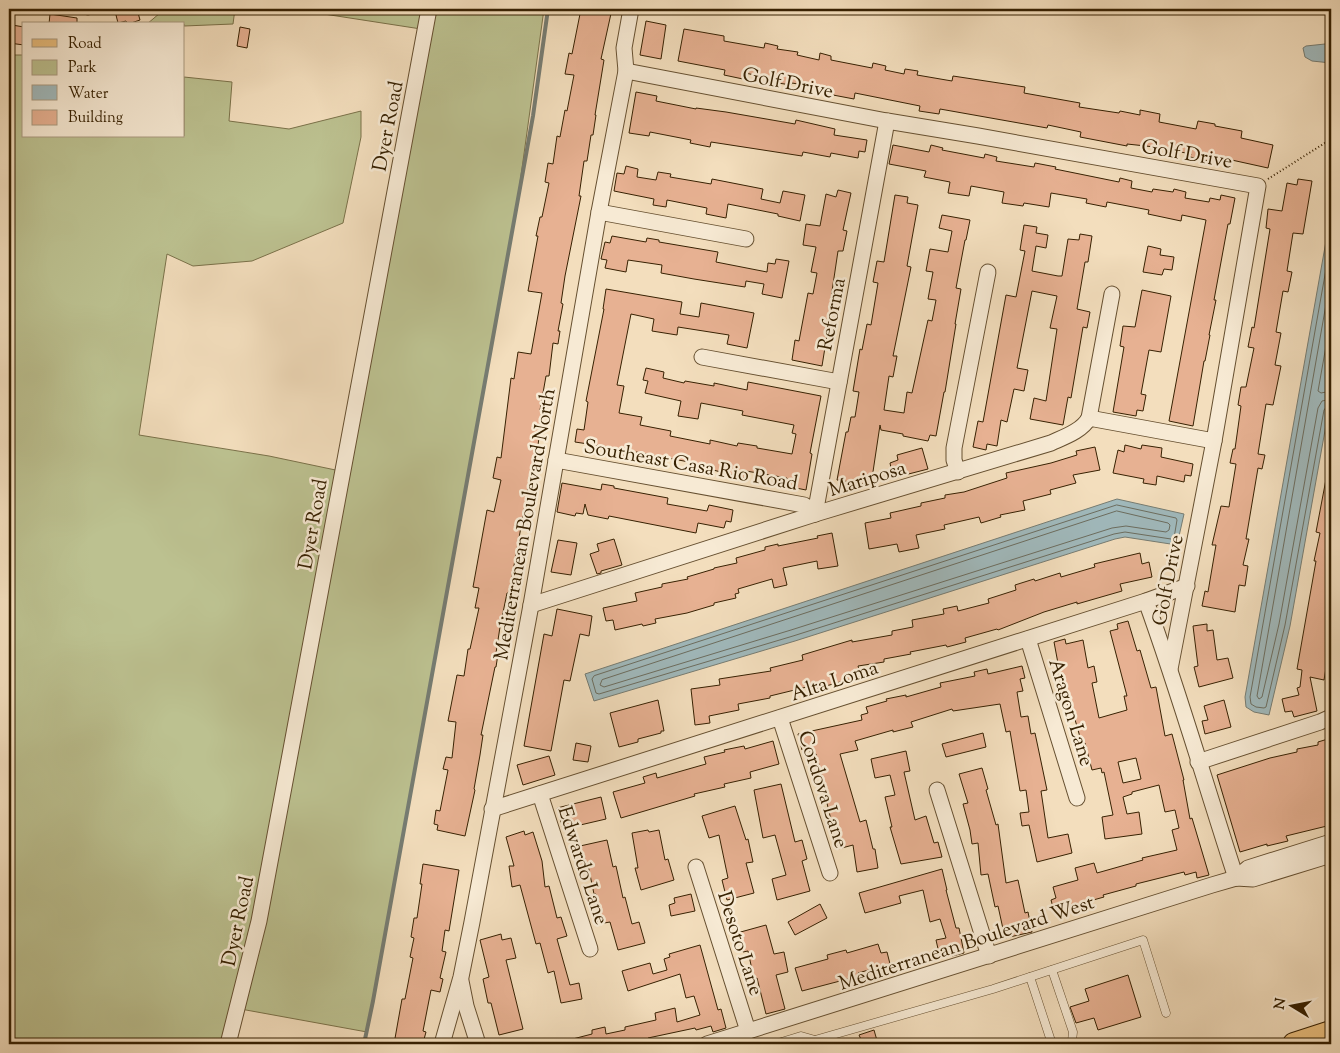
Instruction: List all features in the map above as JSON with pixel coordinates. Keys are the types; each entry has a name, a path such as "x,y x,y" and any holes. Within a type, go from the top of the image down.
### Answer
{"main road":[{"path":"1294,1044 1331,1032"}],"street":[{"name":"Dyer Road","path":"228,1044 259,921 429,9"},
{"name":"Mediterranean Boulevard North","path":"442,1044 461,978 531,605 599,212 626,71 624,48 631,9"},
{"name":"Golf Drive","path":"626,71 887,121 1258,186 1214,441 1170,669"},
{"name":"Reforma","path":"814,514 887,121"},
{"path":"599,212 746,239"},
{"path":"958,472 954,460 954,448 988,272"},
{"path":"1112,294 1089,418 1214,441"},
{"path":"702,357 839,382"},
{"name":"Mariposa","path":"531,605 814,514 1051,443 1080,428 1087,423 1089,418"},
{"name":"Southeast Casa Rio Road","path":"556,460 804,505 814,514"},
{"name":"Alta Loma","path":"492,809 1146,602 1187,586"},
{"name":"Golf Drive","path":"1146,602 1170,669 1236,878"},
{"name":"Aragon Lane","path":"1028,639 1077,798"},
{"path":"1198,762 1331,717"},
{"name":"Cordova Lane","path":"780,718 830,873"},
{"path":"937,790 989,956"},
{"name":"Edwardo Lane","path":"540,794 590,949"},
{"name":"Mediterranean Boulevard West","path":"1236,878 1248,868 1331,842"},
{"name":"Mediterranean Boulevard West","path":"707,1044 1236,878 1253,879 1331,854"},
{"name":"Desoto Lane","path":"696,867 748,1031"},
{"path":"461,978 466,1006 478,1044"}],"lane":[{"path":"775,1044 800,1036 816,1042 1030,977 1143,940 1166,1013"},
{"path":"1052,970 1073,1032 1072,1042 1068,1044"},
{"path":"1030,977 1052,1044"}],"path":[{"path":"1258,186 1328,141 1331,135"}],"green space":[{"path":"161,9 235,9 233,24 185,26 185,22 149,22 160,13"},
{"path":"544,9 519,190 367,1032 235,1008 225,1044 9,1044 9,55 22,55 22,138 185,138 185,77 232,82 229,121 289,129 361,111 361,137 343,223 252,261 193,266 167,254 139,435 269,456 345,472 421,29 298,10"}],"water":[{"path":"1331,38 1331,63 1312,61 1305,57 1303,48 1325,44"},
{"path":"1331,213 1331,397 1290,626 1269,715 1254,712 1246,707 1245,697"},
{"path":"1117,499 1184,514 1177,545 1125,537 1115,539 795,641 594,701 585,674"}],"building":[{"path":"117,9 137,9 140,20 118,22 116,15 119,13"},
{"path":"581,9 612,9 601,59 604,60 593,135 591,135 587,161 584,161 579,196 581,196 565,276 558,344 553,343 549,376 546,376 540,410 542,410 534,473 531,473 527,492 532,493 529,506 525,505 509,593 507,593 500,627 496,667 481,735 483,735 475,790 465,836 437,830 438,825 434,824 436,810 440,811 448,770 443,769 446,757 452,758 456,722 448,721 457,675 464,676 468,649 470,649 479,608 475,608 479,588 473,587 487,510 494,512 501,480 493,478 497,457 501,458 511,378 514,379 518,352 531,354 542,293 528,291 538,236 536,236 549,183 545,182 548,163 553,164 557,136 560,137 574,75 565,74 569,53 572,54"},
{"path":"50,14 77,18 77,22 49,22"},
{"path":"646,21 666,25 661,59 640,55"},
{"path":"12,25 22,27 22,45 9,43"},
{"path":"240,27 250,29 247,48 237,46"},
{"path":"684,29 724,36 724,41 764,48 765,43 778,46 777,49 798,52 797,55 819,60 820,53 831,56 831,60 872,68 873,63 886,66 885,70 904,74 905,69 918,71 917,75 952,81 953,76 1025,87 1024,93 1080,103 1079,107 1140,115 1140,110 1160,114 1159,122 1196,129 1198,121 1215,124 1215,126 1242,131 1241,138 1273,145 1268,168 1209,155 1208,161 1190,157 1191,154 1155,147 1127,144 1127,146 1080,137 1081,132 1048,125 1047,128 940,109 939,114 919,111 920,106 855,93 854,99 833,95 833,90 792,83 791,85 778,83 779,80 745,73 743,79 724,75 725,70 678,61"},
{"path":"636,92 657,96 656,101 696,109 726,112 795,124 796,120 835,129 834,135 867,140 865,152 859,151 858,158 831,153 830,157 803,152 802,156 711,142 710,147 690,143 691,140 650,132 649,136 629,133"},
{"path":"893,145 929,152 931,145 943,148 942,150 984,158 985,154 997,157 996,161 1034,167 1035,163 1119,182 1120,178 1132,181 1131,188 1152,192 1153,189 1173,192 1174,189 1186,192 1185,198 1209,202 1210,198 1220,200 1221,195 1235,198 1230,224 1228,224 1214,300 1216,300 1193,426 1169,421 1206,220 1182,215 1181,221 1148,214 1149,210 1107,202 1106,207 1086,203 1087,199 1051,193 1049,207 1024,203 1023,206 1002,203 1004,192 971,186 969,196 948,193 950,182 924,177 926,171 889,164"},
{"path":"626,166 638,169 637,177 656,180 658,172 671,174 670,177 711,184 712,179 763,189 761,199 780,203 783,191 805,195 800,221 778,216 778,214 728,204 726,218 706,214 707,208 667,200 666,207 653,205 654,199 614,191 617,173 624,174"},
{"path":"1298,179 1312,181 1303,234 1293,233 1287,271 1292,272 1288,292 1283,291 1276,332 1281,333 1275,365 1281,366 1273,405 1266,404 1258,454 1265,455 1262,469 1258,468 1246,539 1249,539 1243,565 1248,566 1245,586 1239,585 1235,612 1202,606 1205,591 1208,592 1216,545 1212,545 1221,506 1229,507 1236,464 1230,463 1233,449 1235,449 1241,406 1238,405 1241,387 1246,387 1254,348 1248,347 1252,327 1254,328 1270,229 1266,228 1268,209 1282,211 1287,183 1297,185"},
{"path":"838,190 851,193 843,230 847,231 843,251 838,251 831,298 833,298 822,366 792,360 795,340 799,341 808,293 813,294 817,273 811,272 816,247 803,245 806,224 820,226 826,194 836,197"},
{"path":"895,195 908,197 907,203 918,205 907,266 911,267 893,356 897,356 893,377 889,376 884,410 904,413 907,392 912,393 928,320 932,321 936,300 928,299 933,272 926,271 930,249 948,252 952,231 939,228 942,215 970,220 956,288 961,289 936,436 930,435 928,441 881,430 880,425 871,485 837,480 846,432 848,432 851,417 855,417 859,392 853,391 860,349 862,350 867,324 871,325 878,283 873,282 877,261 884,262"},
{"path":"1024,225 1037,227 1036,233 1048,235 1046,248 1036,246 1032,271 1058,276 1062,276 1068,239 1079,240 1080,234 1092,236 1088,262 1085,262 1077,309 1090,312 1087,328 1083,327 1071,398 1068,397 1063,425 1030,419 1034,398 1046,401 1057,329 1050,328 1057,296 1032,291 1017,368 1028,370 1024,391 1014,389 1007,422 1001,420 997,446 987,444 986,450 973,447 978,421 983,422 1006,295 1016,297 1025,251 1020,250"},
{"path":"612,236 646,242 647,238 659,240 659,242 718,252 716,262 767,272 768,263 775,264 776,259 789,261 782,298 762,294 764,284 746,281 745,287 661,273 662,265 628,260 626,272 605,268 607,260 601,259 605,242 610,243"},
{"path":"1148,246 1161,249 1160,255 1174,257 1172,270 1164,269 1162,275 1143,272"},
{"path":"606,289 682,302 680,314 699,317 701,303 754,313 747,348 727,344 729,335 678,327 677,335 652,331 654,319 631,314 617,385 624,386 619,413 642,417 640,425 671,431 670,436 710,444 710,440 737,446 738,443 792,454 796,434 792,433 794,425 742,415 743,411 701,403 698,419 678,416 681,401 645,393 648,381 643,380 646,368 664,372 663,378 684,383 685,381 714,386 714,383 747,390 748,382 821,396 810,453 812,454 806,490 786,486 787,478 746,471 745,478 705,468 705,465 636,452 634,458 614,454 615,448 575,442 577,429 584,430 588,402 586,401 604,309"},
{"path":"1142,290 1171,296 1161,352 1149,350 1141,394 1146,395 1143,411 1137,410 1136,416 1113,412 1124,347 1120,346 1123,326 1135,327"},
{"path":"1125,445 1141,449 1142,445 1162,448 1161,457 1193,464 1191,476 1185,475 1184,482 1157,476 1156,485 1143,483 1144,479 1113,473 1118,450 1124,452"},
{"path":"1095,447 1100,470 1073,475 1076,483 1050,490 1051,494 1023,501 1025,510 1000,515 1001,517 981,523 979,517 944,525 945,529 916,535 919,548 899,552 897,544 869,549 865,523 891,518 890,513 921,506 921,503 945,498 945,495 964,492 1007,478 1006,473 1051,463 1077,455 1076,451"},
{"path":"922,448 928,469 893,478 890,463 898,460 897,455"},
{"path":"1327,474 1331,474 1331,638 1324,680 1310,677 1317,711 1294,717 1292,711 1285,712 1282,699 1299,695 1297,688 1300,687 1302,670 1297,669 1316,561 1314,561 1320,533 1316,532"},
{"path":"562,483 601,490 602,484 668,498 667,504 707,511 709,505 733,510 731,522 726,521 724,528 698,523 696,533 609,516 608,519 588,515 585,504 583,514 576,513 575,516 557,512"},
{"path":"832,533 838,566 818,569 817,561 783,568 787,585 774,588 772,579 738,589 739,593 735,594 736,598 714,603 714,605 687,613 655,619 656,623 615,630 613,620 606,621 603,608 637,601 635,593 662,587 662,584 688,579 687,577 714,568 737,563 736,558 765,550 765,547 818,538 817,536"},
{"path":"614,539 622,565 597,574 590,554 599,551 597,544"},
{"path":"558,540 577,543 571,575 551,572"},
{"path":"1140,553 1142,564 1149,562 1152,577 1120,584 1122,591 1044,612 998,630 965,638 966,642 947,647 946,645 910,652 911,654 884,659 884,662 858,666 861,676 812,690 811,686 770,696 770,698 738,704 739,710 709,716 710,723 695,725 691,689 720,685 719,679 771,671 770,668 803,660 802,655 852,640 852,642 892,635 892,631 913,627 912,620 944,614 943,609 957,606 958,611 989,603 988,599 1016,590 1015,585 1060,573 1061,577 1095,567 1094,564"},
{"path":"557,609 592,616 589,636 580,634 570,681 564,680 551,751 524,746 544,634 552,636"},
{"path":"1128,621 1137,651 1140,650 1151,688 1156,687 1165,736 1172,734 1184,780 1190,819 1192,818 1209,875 1197,878 1196,872 1185,875 1184,872 1136,884 1136,886 1103,895 1104,897 1054,911 1051,900 1056,898 1053,887 1078,880 1075,868 1094,863 1097,873 1143,860 1142,858 1177,850 1172,830 1179,828 1175,810 1165,812 1159,785 1132,792 1132,794 1123,797 1127,814 1139,812 1142,834 1105,839 1102,817 1113,815 1104,772 1102,773 1101,768 1092,770 1085,743 1082,744 1074,716 1070,717 1064,689 1061,690 1054,642 1065,639 1066,644 1083,640 1088,668 1094,666 1097,682 1092,683 1099,718 1127,710 1124,696 1127,696 1110,631 1118,629 1117,624","holes":["1136,758 1141,779 1123,783 1118,762"]},
{"path":"1207,624 1207,631 1213,630 1217,660 1228,658 1233,678 1199,687 1194,667 1198,666 1193,626"},
{"path":"1022,666 1025,678 1020,679 1023,691 1017,692 1021,717 1028,716 1031,734 1035,733 1047,790 1041,791 1048,838 1068,834 1072,853 1037,862 1029,825 1022,826 1020,813 1029,812 1026,790 1020,791 1010,731 1006,732 1000,704 953,711 952,709 911,722 913,727 893,732 893,730 855,741 858,750 840,754 860,822 866,820 873,849 875,849 878,868 857,872 853,845 838,849 826,799 828,798 816,754 811,755 809,748 802,750 798,734 862,720 861,715 868,713 866,707 887,701 886,699 906,695 906,697 941,687 940,683 975,676 974,672 987,669 988,674"},
{"path":"658,700 664,731 638,739 638,742 619,747 610,713"},
{"path":"1224,700 1231,727 1205,734 1202,721 1208,720 1204,706"},
{"path":"983,733 986,747 946,757 942,744"},
{"path":"1331,738 1331,825 1286,836 1288,841 1267,846 1267,844 1240,852 1217,775 1270,758 1297,752 1297,749 1318,745 1318,742"},
{"path":"773,741 779,764 750,772 751,778 724,784 725,787 694,794 695,796 621,818 613,792 645,783 643,777 656,773 657,778 706,764 704,757 725,752 724,750 744,746 745,749"},
{"path":"576,743 591,746 588,762 573,760"},
{"path":"906,751 910,771 904,772 915,820 926,816 934,843 938,842 942,857 901,864 890,827 892,827 885,797 895,795 890,775 875,778 871,759"},
{"path":"549,756 555,775 523,785 517,765"},
{"path":"982,768 996,825 998,824 1006,883 1018,880 1025,913 1028,912 1032,932 1005,938 998,906 995,907 988,874 981,875 978,843 972,844 963,804 968,803 959,774"},
{"path":"781,784 795,842 802,840 807,859 802,861 810,891 777,900 772,879 786,875 775,835 763,838 754,790"},
{"path":"601,797 606,819 563,829 557,808"},
{"path":"735,806 746,840 748,839 753,862 746,863 754,893 727,900 722,880 728,878 719,835 709,838 702,816"},
{"path":"648,830 649,832 659,830 665,860 668,859 674,880 641,890 635,868 638,868 632,833"},
{"path":"524,831 525,835 533,832 542,861 545,887 549,886 557,918 561,917 567,936 557,939 570,985 579,983 582,999 561,1003 554,971 548,973 540,943 536,944 520,885 512,887 509,866 514,866 506,837"},
{"path":"607,840 613,867 616,866 623,898 625,897 632,924 639,922 645,943 618,950 610,922 598,924 596,914 601,912 596,894 594,894 588,865 578,867 576,856 582,855 580,846"},
{"path":"423,864 459,870 449,931 445,930 442,951 446,952 440,978 443,979 440,992 431,990 423,1031 426,1032 423,1043 394,1044 402,999 405,999 413,958 410,957 414,938 411,937 414,918 417,918"},
{"path":"942,869 964,953 952,956 951,951 939,953 936,940 946,938 940,919 930,922 923,890 899,896 901,903 865,913 859,893"},
{"path":"691,894 695,911 671,916 669,905 675,903 674,898"},
{"path":"820,904 827,918 795,935 788,922"},
{"path":"766,925 774,954 784,952 788,972 776,975 785,1009 766,1014 757,978 754,979 748,951 743,952 737,933"},
{"path":"501,934 502,940 511,938 516,958 506,960 523,1029 499,1035 491,1003 488,1003 483,979 489,977 480,940"},
{"path":"878,944 881,953 887,952 890,964 858,973 859,976 802,991 795,968 828,959 827,955 846,950 847,953"},
{"path":"700,945 718,1010 721,1009 726,1028 713,1032 711,1026 696,1030 695,1028 648,1038 649,1041 634,1044 565,1044 565,1041 592,1034 592,1030 605,1027 606,1034 625,1030 625,1027 656,1020 655,1013 675,1008 677,1022 700,1015 694,996 686,998 680,974 628,991 622,971 650,963 653,974 667,970 664,959 670,957 669,954"},
{"path":"1128,975 1141,1017 1098,1030 1094,1018 1076,1023 1070,1007 1089,1001 1085,989"},
{"path":"874,1030 878,1044 863,1044 859,1035"}],"waterway":[{"path":"364,1044 533,116 548,9"}]}
